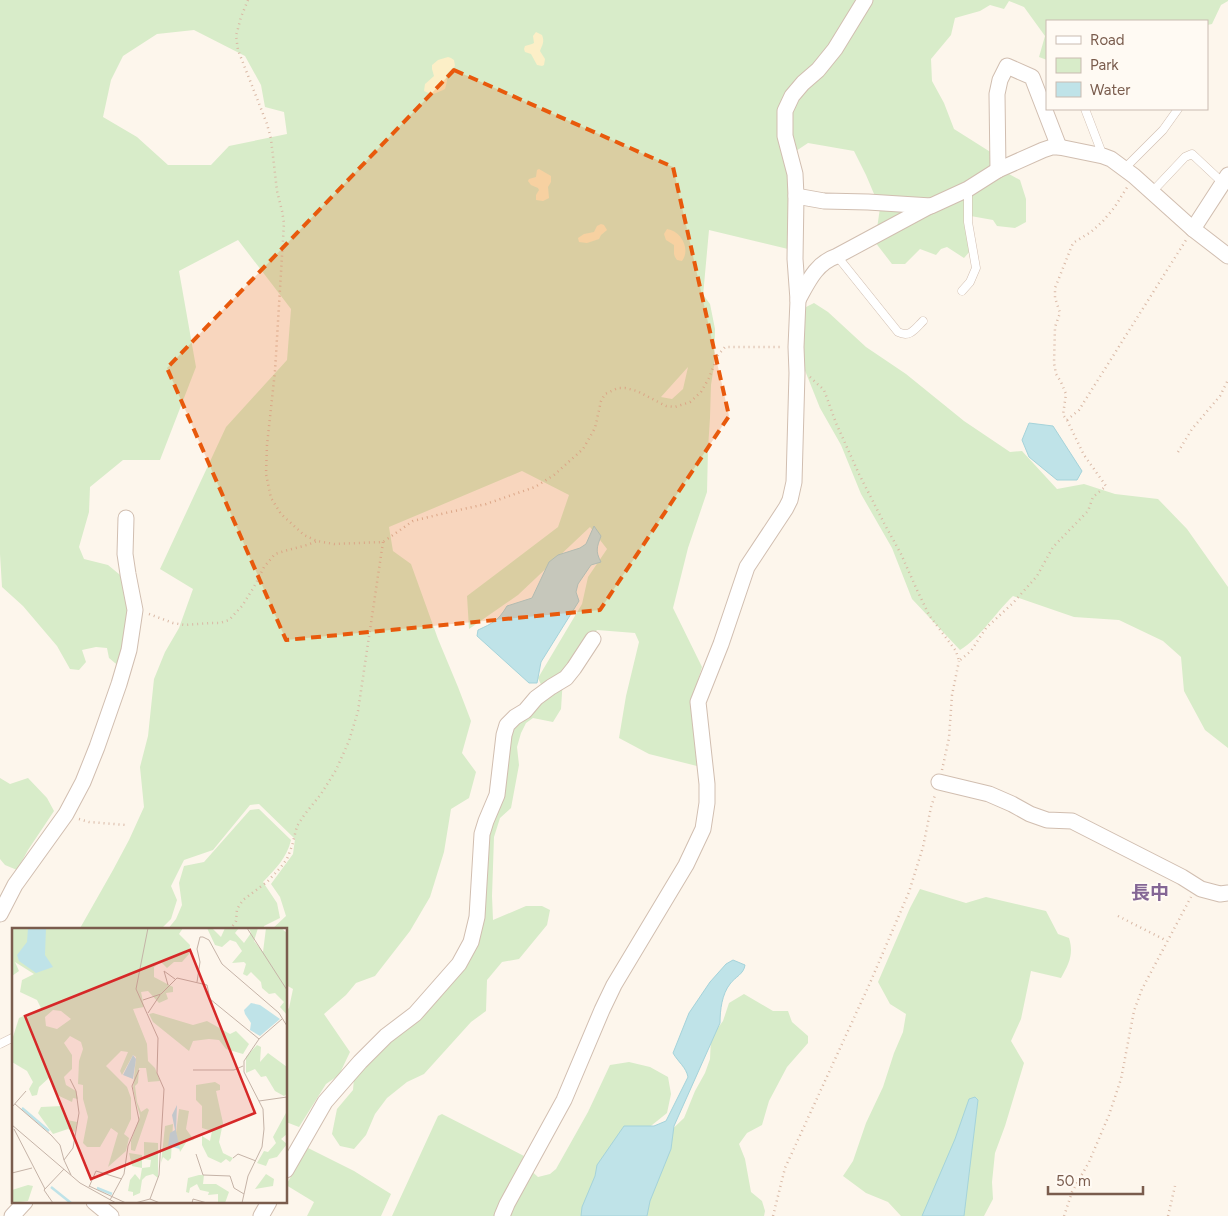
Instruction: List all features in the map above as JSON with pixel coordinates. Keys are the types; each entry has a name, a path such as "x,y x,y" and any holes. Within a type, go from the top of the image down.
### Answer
{"street":[{"path":"502,1216 564,1100 614,985 686,865 703,829 707,804 707,784 698,702 721,644 746,567 786,508 794,482 798,300 794,259 796,196 795,174 785,136 785,111 792,96 818,70 835,49 865,0"},
{"path":"998,170 997,94 1006,66 1032,77 1059,147"},
{"path":"798,300 817,268 828,259 968,189 998,170 1052,147 1111,159 1152,192 1193,229 1228,256"},
{"path":"1193,229 1225,179"},
{"path":"796,196 824,201 931,206"},
{"path":"0,914 15,885 66,814 83,782 129,650 135,610 125,554 126,518"},
{"path":"288,1167 325,1102 386,1036 416,1014 459,964 470,942 477,917 482,834 497,795 507,724 525,711 536,698 566,678 593,639"},
{"path":"939,782 989,794 1047,820 1072,821 1182,877 1197,887 1220,894 1228,893"},
{"path":"12,1216 23,1204"},
{"path":"97,1204 112,1216"},
{"path":"261,1216 268,1204"}],"lane":[{"path":"1084,110 1103,156"},
{"path":"1129,173 1177,110"},
{"path":"1152,192 1185,157 1192,154 1225,179"},
{"path":"962,291 970,282 976,268 968,222 968,189"},
{"path":"837,256 898,332 902,335 912,333 923,321"},
{"path":"0,1044 12,1038"}],"path":[{"path":"248,0 241,16 236,36 238,50 267,124 284,223 275,371 267,445 266,474 271,498 281,514 304,534 318,541 334,544 383,542 414,521 486,504 535,487 554,475 583,450 595,428 601,401 611,391 625,388 637,391 666,406 675,407 690,402 700,392 709,378 718,355 725,347 796,347"},
{"path":"959,661 971,651 986,628 1013,603 1037,576 1052,547 1088,511 1093,497 1106,486 1084,455 1063,415 1066,394 1056,374 1054,363 1055,327 1060,313 1055,298 1055,288 1073,243 1091,232 1114,208 1129,173"},
{"path":"1067,420 1079,410 1193,229"},
{"path":"773,1216 785,1168 866,992 909,892 923,847 930,807 939,782 949,738 952,695 959,661 956,651 929,615 921,599 902,554 859,474 836,423 824,390 808,375 797,373"},
{"path":"1178,452 1192,430 1220,396 1228,380"},
{"path":"135,610 173,623 186,625 220,623 229,620 242,606 264,568 275,554 307,546 318,541"},
{"path":"232,928 236,921 237,909 243,900 267,882 287,859 297,826 336,770 349,741 358,711 383,542"},
{"path":"66,814 89,822 126,825"},
{"path":"1064,1216 1072,1192 1089,1162 1109,1115 1125,1061 1134,1011 1142,989 1197,887"},
{"path":"1118,916 1167,941"},
{"path":"1168,1216 1175,1186"}],"highlighted area":[{"path":"454,70 673,167 729,416 600,610 286,640 167,368"}],"green space":[{"path":"0,0 1228,0 1221,5 1212,24 1208,25 1208,20 1046,20 1046,60 1039,57 1045,36 1024,7 1009,1 1004,9 990,5 980,11 955,18 951,35 931,59 932,81 944,103 954,129 992,153 998,174 1009,174 1020,180 1026,199 1026,222 1015,228 997,226 993,220 965,215 971,250 964,258 947,247 941,249 936,255 920,249 905,264 892,264 875,242 880,208 854,151 808,143 793,153 788,249 709,230 703,296 710,304 715,329 707,492 688,548 673,608 702,667 691,703 697,766 649,754 619,738 626,696 639,642 635,633 597,630 563,678 561,709 553,722 533,718 526,723 521,733 517,747 519,765 511,808 500,818 494,837 493,920 526,906 542,906 550,910 547,925 519,959 502,962 487,980 486,1011 471,1022 424,1074 407,1082 387,1098 375,1114 366,1135 354,1149 340,1146 332,1134 337,1109 353,1090 354,1078 466,952 486,834 508,740 516,725 543,689 538,678 582,604 588,577 607,549 590,527 518,595 469,629 467,596 558,527 569,495 522,471 389,527 393,551 411,564 438,639 471,721 462,753 476,772 469,798 451,809 444,852 430,897 410,931 375,976 356,983 346,995 324,1014 350,1052 339,1075 326,1084 299,1127 288,1123 288,1009 293,989 288,986 288,928 273,928 286,916 280,897 271,884 293,854 295,839 259,804 250,805 213,850 184,860 171,886 177,900 171,919 162,928 80,928 129,840 144,807 140,767 148,736 154,679 165,652 179,628 193,589 160,569 226,427 287,360 291,309 238,240 179,271 196,367 160,460 123,460 90,487 89,512 79,547 84,559 108,565 125,579 131,609 121,668 109,658 107,648 96,647 82,650 86,662 79,670 70,669 57,646 23,606 2,587 0,554","holes":["194,30 245,56 261,85 265,107 284,112 287,134 229,146 211,165 168,165 137,137 103,117 111,80 123,56 157,34","688,367 683,389 672,399 661,397"]},
{"path":"814,303 828,312 866,347 906,374 964,421 1010,452 1022,451 1057,489 1084,484 1115,494 1158,499 1187,529 1228,587 1228,748 1205,730 1184,691 1181,657 1163,641 1119,620 1074,617 1013,596 981,632 960,650 912,599 892,548 861,494 841,445 820,408 804,368 802,309"},
{"path":"0,778 10,784 28,778 47,798 54,811 17,870 5,865 0,859"},
{"path":"259,809 291,840 284,858 263,882 277,903 280,918 264,928 169,928 176,919 182,905 179,883 184,866 204,862 250,810"},
{"path":"920,889 966,903 986,897 1046,911 1058,934 1069,938 1070,959 1061,978 1031,971 1021,1019 1011,1041 1024,1063 995,1153 992,1182 993,1199 984,1216 901,1216 888,1202 866,1193 843,1176 853,1161 866,1123 883,1087 903,1032 906,1014 890,1004 878,982"},
{"path":"744,994 773,1011 788,1011 792,1022 808,1036 808,1043 787,1067 769,1101 762,1125 747,1133 739,1144 745,1159 751,1192 762,1201 765,1211 764,1216 641,1216 663,1138 684,1118 710,1059 711,1037 723,1021 729,1003"},
{"path":"629,1062 650,1067 668,1077 671,1094 667,1113 642,1133 594,1216 510,1216 529,1169 538,1177 550,1174 556,1169 588,1112 610,1065"},
{"path":"442,1114 524,1156 496,1216 392,1216 438,1116"},
{"path":"308,1148 354,1171 391,1194 381,1216 307,1216 314,1202 288,1186 288,1182"}],"sand":[{"path":"536,32 543,37 540,51 545,59 542,66 537,65 531,54 525,52 524,49 525,46 534,43 533,36"},
{"path":"448,57 454,60 455,66 446,75 445,89 433,94 427,93 424,91 425,84 434,76 432,65 438,60"},
{"path":"539,169 551,176 551,182 548,187 549,198 543,201 536,200 539,190 528,181 536,177 537,170"},
{"path":"601,224 607,230 599,239 587,243 579,242 578,238 584,234 594,232 597,226"},
{"path":"667,229 677,233 683,241 685,256 682,261 677,260 674,254 674,245 666,240 664,234"}],"water":[{"path":"1029,423 1053,426 1082,471 1077,480 1057,480 1029,457 1022,440"},
{"path":"594,526 601,536 597,549 601,562 591,565 578,584 576,592 579,601 541,662 537,683 529,683 477,636 478,630 495,621 507,606 532,598 549,562 558,555 580,548 586,544"},
{"path":"733,960 745,965 744,968 730,984 723,997 720,1023 674,1126 671,1149 650,1201 647,1216 581,1216 582,1207 595,1176 597,1165 624,1126 654,1126 666,1121 688,1077 686,1070 673,1053 689,1013 710,982 726,964"},
{"path":"975,1097 978,1100 964,1216 922,1216 955,1139 969,1099"}],"district":[{"name":"長中","path":"1150,892"}]}
